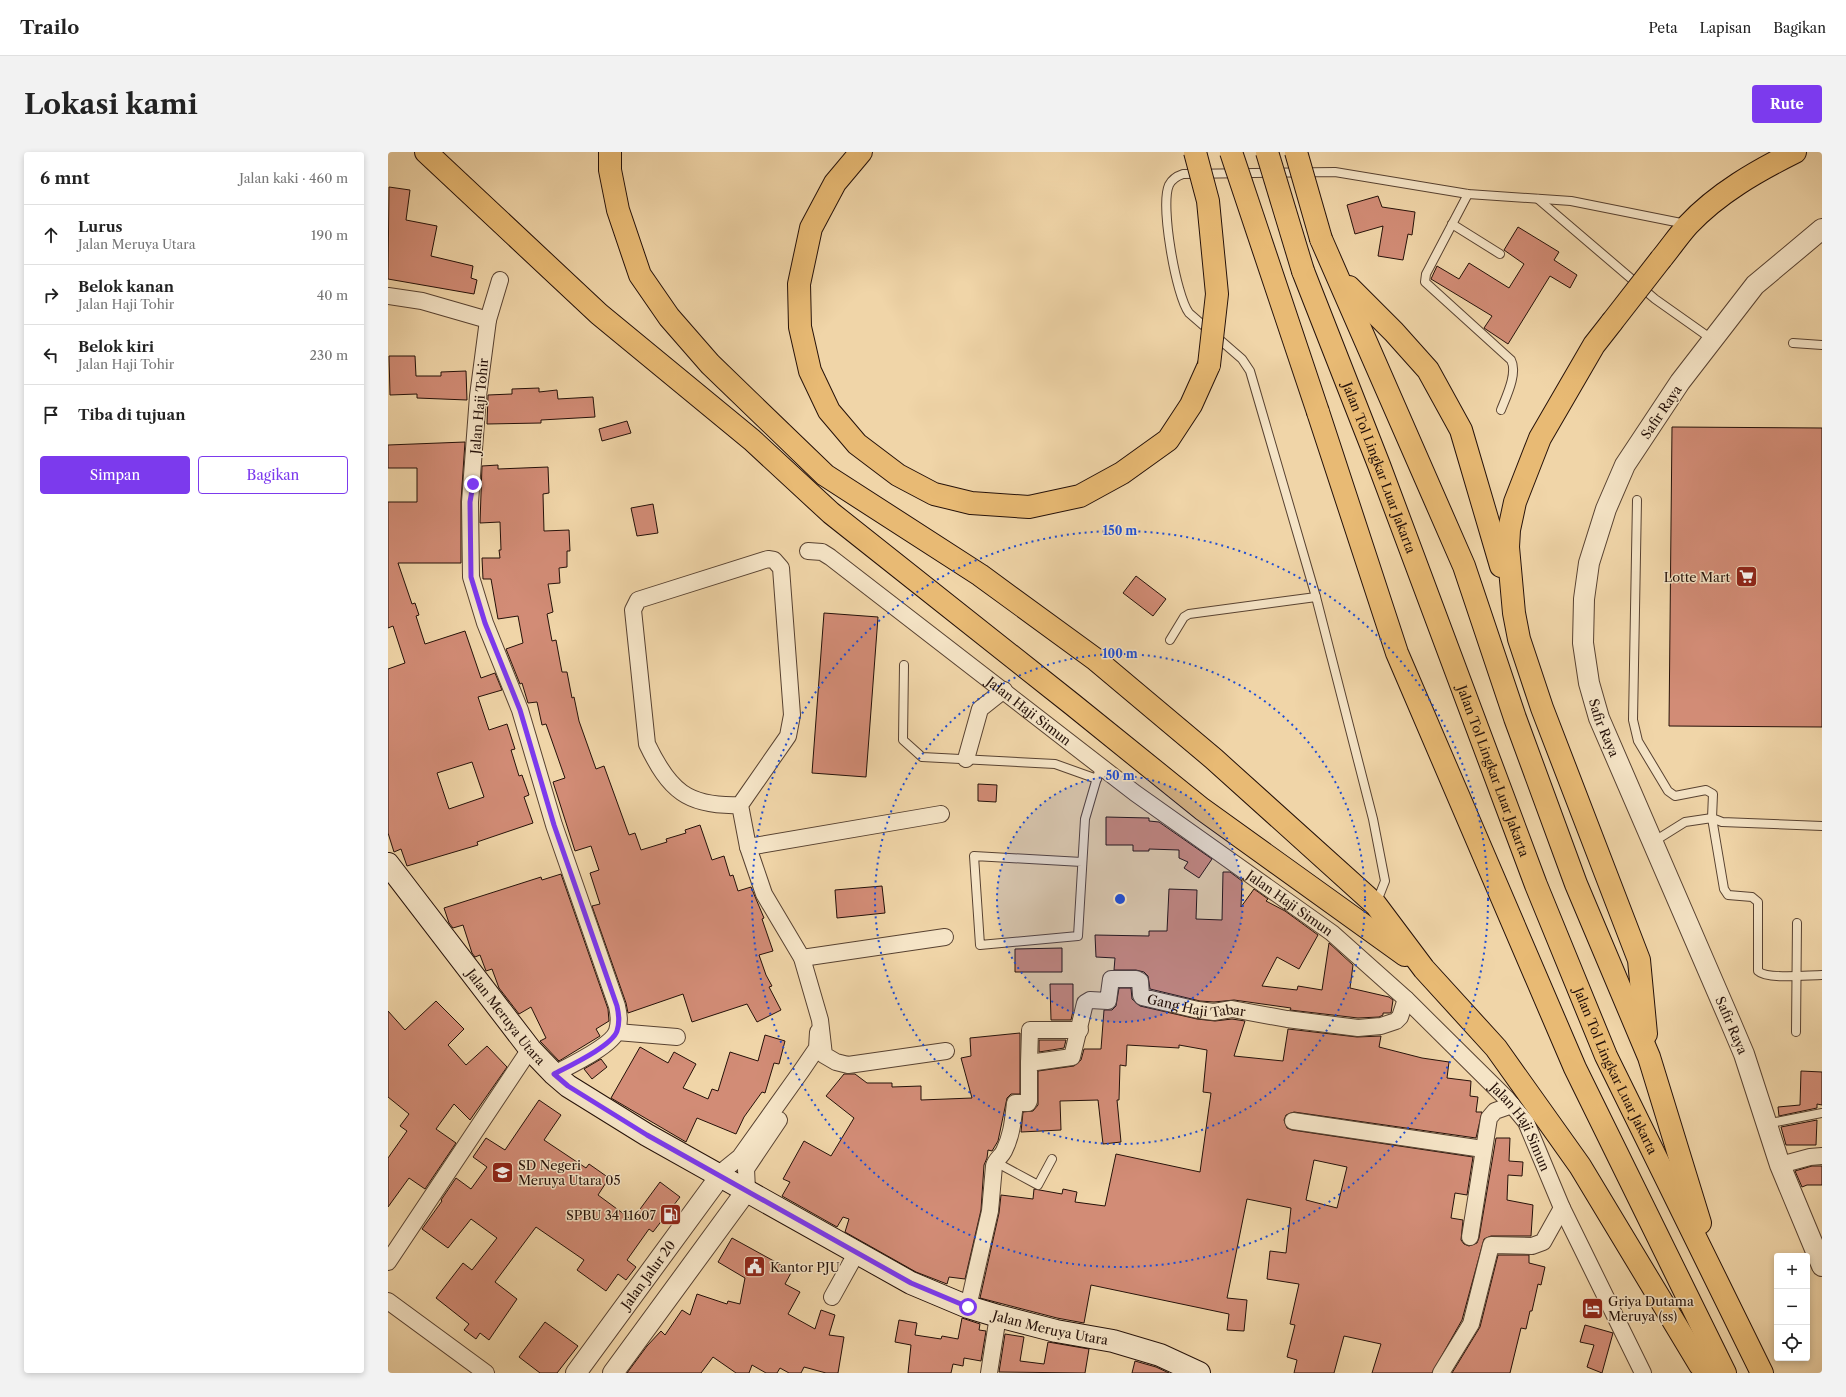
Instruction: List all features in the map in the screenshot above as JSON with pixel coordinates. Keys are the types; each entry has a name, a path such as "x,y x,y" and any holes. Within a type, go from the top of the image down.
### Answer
{"highway":[{"path":"426,152 599,314 752,440 831,513 1202,809 1424,969"},
{"path":"610,152 610,170 618,210 640,275 669,318 710,364 825,475 980,575 1095,659 1214,759 1376,905 1424,969 1496,1048 1580,1166 1700,1365 1708,1373"},
{"path":"861,152 835,183 811,228 799,284 800,327 810,371 829,410 857,444 898,475 934,494 971,503 1029,507 1080,496 1122,473 1168,440 1191,405 1209,365 1217,294 1208,201 1195,152"},
{"path":"1231,152 1397,653 1575,1068 1725,1373"},
{"name":"Jalan Tol Lingkar Luar Jakarta","path":"1267,152 1303,271 1379,464 1442,639 1536,885 1606,1056 1762,1373"},
{"path":"1296,152 1321,239 1464,566 1515,718 1576,884 1649,1057 1720,1287"},
{"path":"1514,614 1508,547 1508,530 1515,502 1540,438 1594,345 1688,224 1723,193 1767,166 1795,152"},
{"path":"1337,274 1394,332 1428,370 1461,430 1514,614 1519,639 1542,708 1639,960 1649,1057"}],"main road":[{"name":"Jalan Meruya Utara","path":"388,864 530,1049 568,1086 647,1135 720,1175 747,1179 857,1252 911,1283 968,1307 1056,1331 1113,1341 1160,1355 1198,1373"}],"street":[{"name":"Safir Raya","path":"1822,229 1755,286 1680,382 1625,465 1606,509 1591,556 1584,599 1583,643 1589,683 1599,718 1744,1054 1766,1127 1780,1165 1822,1266"},
{"name":"Jalan Haji Tohir","path":"500,280 488,320 478,396 470,502 471,577 485,623 520,710 554,825 617,1006 620,1020 617,1032"},
{"path":"388,296 422,301 488,320"},
{"name":"Jalan Haji Simun","path":"808,550 822,552 830,556 1004,690 1100,772 1135,793 1332,933 1406,999 1512,1105 1526,1122 1562,1208 1643,1373"},
{"path":"613,1373 747,1179 824,1055 820,1020 802,958 764,894 748,847 740,805 788,736 792,715 781,568 774,560 766,558 638,600 633,608 647,744 651,753 663,774 674,787 685,796 707,804 740,805"},
{"path":"966,760 980,709 1004,690"},
{"path":"748,847 941,814"},
{"path":"802,958 945,937"},
{"path":"720,1175 740,1157 817,1048 819,1030 800,963 789,947"},
{"name":"Gang Haji Tabar","path":"1029,1063 1072,1057 1080,1030 1085,1003 1090,1000 1108,1001 1110,981 1114,978 1140,981 1142,997 1198,1010 1214,1012 1232,1009 1287,1019 1358,1028 1381,1026 1396,1021 1400,1017 1406,999"},
{"path":"968,1307 990,1211 995,1161 1004,1153 1013,1128 1012,1102 1028,1103 1029,1101 1030,1030 1080,1030"},
{"path":"554,1074 602,1046 617,1032 676,1037"},
{"path":"388,1262 530,1049"},
{"path":"824,1055 836,1062 848,1065 946,1051"},
{"path":"1470,1237 1483,1149 1491,1114 1498,1109 1512,1105"},
{"path":"1294,1121 1483,1149"},
{"path":"1780,1165 1810,1157 1822,1156"},
{"name":"Jalan Jalur 20","path":"576,1373 720,1175"},
{"path":"1441,1373 1472,1321 1491,1245 1532,1246 1543,1242 1562,1208"},
{"path":"832,1297 857,1252"},
{"path":"388,1301 486,1373"},
{"path":"989,1373 998,1316"}],"lane":[{"path":"1376,905 1385,881 1373,819 1316,597 1247,364 1189,313 1184,306 1174,264 1167,220 1169,185 1176,177 1183,174 1335,172 1468,194 1571,201 1688,224"},
{"path":"1468,194 1426,274 1425,282 1511,360 1513,366 1512,378 1501,410"},
{"path":"1538,199 1655,299 1713,340"},
{"path":"1452,224 1500,254"},
{"path":"1793,343 1822,344"},
{"path":"1637,500 1634,728 1638,741 1668,792 1675,796 1706,790 1713,794 1712,818 1724,889 1728,895 1752,897 1758,902 1758,971 1761,974 1770,975 1822,975"},
{"path":"1170,640 1184,617 1190,614 1316,597"},
{"path":"904,665 903,740 922,757 1055,764 1100,772 1085,819 1078,936 980,945 974,856 1082,862"},
{"path":"1653,842 1685,822 1712,818 1722,822 1822,826"},
{"path":"1796,1032 1797,923"},
{"path":"1766,1127 1776,1122 1822,1113"},
{"path":"994,1166 1001,1165 1038,1185 1052,1159"}],"building":[{"path":"389,187 410,190 406,220 437,226 431,256 473,266 471,278 477,280 474,294 388,279"},
{"path":"1378,196 1382,207 1415,212 1412,235 1408,234 1403,260 1378,256 1383,226 1355,234 1347,205"},
{"path":"1518,227 1559,252 1554,260 1577,275 1570,288 1550,276 1508,344 1484,328 1492,316 1431,279 1437,266 1459,279 1469,263 1509,288 1524,264 1504,250"},
{"path":"389,356 415,356 416,376 441,376 441,372 466,371 467,400 417,398 417,394 390,395"},
{"path":"539,388 539,392 557,390 558,399 593,397 595,417 541,420 541,423 487,424 488,395 512,394 512,389"},
{"path":"627,421 631,433 602,441 599,429"},
{"name":"Lotte Mart","path":"1672,427 1822,428 1822,727 1669,726"},
{"path":"465,442 461,501 461,563 398,563 412,604 415,603 419,615 416,616 425,644 465,631 481,678 495,673 502,690 478,697 489,730 507,724 515,749 511,750 519,776 522,775 529,795 524,797 533,823 477,842 478,845 407,866 401,849 394,852 388,833 388,669 405,663 393,626 388,628 388,502 417,502 417,468 388,468 388,445","holes":["472,762 484,797 449,809 437,773"]},
{"path":"498,465 498,469 548,467 549,493 543,494 544,531 569,530 570,551 567,551 567,567 559,568 560,583 548,584 553,612 547,614 552,641 556,640 562,672 567,672 572,698 574,697 579,721 596,769 604,766 629,835 635,833 641,850 667,842 666,839 686,833 685,830 700,825 712,860 724,856 730,876 733,875 738,891 751,887 764,918 762,919 773,951 759,955 766,975 772,986 769,987 781,1010 757,1022 747,1004 692,1022 683,994 628,1013 626,1003 592,906 600,904 590,873 599,870 591,846 575,851 553,782 565,778 546,724 542,725 537,702 528,703 522,683 520,684 506,649 523,643 518,616 498,619 491,579 483,579 482,558 500,558 499,550 501,550 500,522 480,523 482,466"},
{"path":"653,504 658,533 637,536 631,508"},
{"path":"1136,576 1166,599 1153,616 1123,593"},
{"path":"824,613 878,617 866,777 812,773"},
{"path":"978,784 997,785 996,802 978,801"},
{"path":"1106,817 1149,818 1149,821 1159,822 1212,859 1199,878 1184,868 1188,862 1179,858 1179,850 1149,849 1149,851 1133,851 1133,845 1106,845"},
{"path":"1223,872 1230,872 1242,881 1241,907 1254,889 1268,899 1266,901 1285,911 1318,935 1299,969 1277,957 1262,986 1297,990 1298,986 1322,990 1329,943 1353,965 1350,988 1389,997 1393,1000 1391,1013 1383,1013 1383,1015 1379,1017 1358,1018 1290,1010 1291,1008 1234,1000 1214,1002 1200,1001 1150,989 1148,976 1144,972 1136,970 1114,970 1115,958 1096,957 1095,935 1149,936 1149,931 1167,931 1169,889 1197,890 1196,919 1222,920"},
{"path":"561,874 608,1009 609,1021 596,1029 600,1036 559,1061 540,1041 546,1038 531,1007 519,1014 499,988 492,969 486,971 480,955 475,957 472,953 463,925 453,928 449,923 444,908 541,877 542,880"},
{"path":"882,886 885,913 837,918 835,890"},
{"path":"1062,948 1062,972 1015,972 1015,949"},
{"path":"1050,984 1073,984 1073,1011 1071,1020 1051,1020"},
{"path":"1119,988 1131,988 1132,999 1140,1006 1197,1019 1215,1021 1232,1019 1245,1021 1234,1056 1283,1061 1288,1029 1357,1037 1381,1036 1379,1047 1422,1058 1449,1062 1447,1078 1471,1081 1470,1096 1478,1097 1476,1112 1482,1112 1476,1138 1294,1112 1286,1115 1284,1120 1287,1128 1292,1130 1473,1157 1467,1195 1455,1193 1451,1218 1463,1220 1461,1240 1464,1244 1469,1246 1477,1243 1479,1238 1496,1138 1510,1138 1509,1161 1523,1162 1522,1176 1508,1175 1507,1200 1533,1205 1531,1236 1491,1236 1484,1239 1462,1320 1432,1373 1372,1373 1381,1344 1344,1336 1334,1373 1294,1373 1297,1360 1287,1357 1295,1325 1290,1324 1299,1284 1267,1279 1270,1251 1286,1253 1291,1208 1247,1199 1227,1298 1247,1300 1244,1331 1227,1330 1229,1314 1091,1285 1084,1323 1057,1318 980,1298 999,1213 1001,1195 1033,1199 1034,1189 1062,1194 1063,1189 1077,1192 1075,1202 1105,1206 1116,1154 1200,1172 1211,1093 1203,1092 1207,1050 1179,1045 1179,1048 1127,1045 1126,1066 1120,1065 1119,1100 1117,1100 1121,1142 1103,1144 1098,1100 1060,1101 1061,1130 1021,1132 1023,1112 1033,1111 1038,1105 1038,1071 1074,1066 1081,1060 1084,1049 1101,1049 1104,1010 1112,1010 1116,1006","holes":["1314,1160 1347,1167 1337,1208 1306,1200"]},
{"path":"436,1001 464,1029 448,1045 466,1065 487,1046 507,1067 470,1120 454,1104 436,1129 456,1143 425,1189 409,1178 388,1207 388,1158 407,1131 400,1126 409,1114 388,1097 388,1011 405,1030"},
{"path":"1020,1033 1020,1094 1011,1094 1007,1098 998,1141 992,1151 988,1150 984,1165 981,1210 965,1279 949,1277 947,1284 916,1272 845,1232 849,1219 843,1217 837,1227 782,1196 790,1182 783,1179 804,1141 831,1156 854,1118 826,1096 844,1074 855,1074 867,1083 892,1083 892,1087 921,1086 921,1100 972,1098 961,1058 971,1056 970,1038"},
{"path":"765,1035 785,1041 779,1064 774,1063 765,1093 762,1092 744,1117 736,1134 697,1118 686,1142 611,1098 640,1047 668,1063 674,1052 696,1064 683,1088 708,1099 712,1089 718,1091 730,1052 758,1061"},
{"path":"1039,1040 1066,1040 1064,1048 1039,1052"},
{"path":"601,1059 607,1067 592,1079 584,1069"},
{"path":"1801,1071 1822,1072 1822,1105 1817,1104 1817,1108 1779,1116 1778,1107 1800,1105"},
{"path":"539,1100 561,1115 544,1140 586,1168 589,1164 609,1178 598,1195 632,1220 660,1182 680,1197 653,1232 649,1229 627,1260 636,1267 626,1280 618,1274 606,1291 577,1270 584,1260 536,1227 495,1282 517,1299 489,1340 480,1333 476,1339 464,1330 469,1324 436,1298 463,1263 472,1270 497,1238 471,1219 448,1248 422,1229 456,1178 471,1189 487,1167 473,1157 486,1138 505,1150"},
{"path":"1817,1120 1816,1145 1786,1145 1781,1127"},
{"path":"1812,1166 1822,1166 1822,1185 1807,1185 1802,1187 1795,1171"},
{"path":"732,1238 792,1271 785,1284 800,1292 788,1314 815,1329 821,1310 835,1315 829,1335 844,1337 838,1373 826,1373 804,1367 801,1373 789,1373 780,1368 777,1373 766,1373 752,1365 749,1373 736,1373 713,1357 701,1373 627,1373 647,1346 661,1331 665,1335 682,1310 690,1315 697,1294 727,1304 728,1301 740,1304 745,1278 718,1262"},
{"path":"1498,1255 1529,1255 1529,1263 1545,1267 1541,1285 1538,1284 1526,1329 1521,1328 1510,1373 1452,1373 1480,1327"},
{"path":"962,1318 980,1324 979,1330 986,1331 981,1361 964,1358 963,1366 953,1364 951,1373 908,1373 911,1345 895,1342 899,1320 917,1323 915,1335 941,1339 942,1336 958,1339"},
{"path":"545,1322 578,1346 557,1373 540,1373 519,1357"},
{"path":"1585,1325 1613,1333 1602,1373 1587,1367 1594,1345 1580,1342"},
{"path":"1005,1334 1024,1337 1020,1361 1044,1364 1048,1342 1089,1349 1085,1373 999,1372"},
{"path":"1135,1361 1156,1367 1169,1373 1132,1373"}],"place":[{"name":"Lotte Mart","path":"1746,577"},
{"name":"SD Negeri Meruya Utara 05","path":"503,1172"},
{"name":"SPBU 34 11607","path":"671,1215"},
{"name":"Kantor PJU","path":"755,1267"},
{"name":"Griya Dutama Meruya (ss)","path":"1593,1308"}],"route":[{"path":"473,484 470,502 471,577 485,623 520,710 554,825 605,976 617,1006 620,1020 614,1037 602,1046 554,1074 568,1086 647,1135 911,1283 968,1307"}]}
